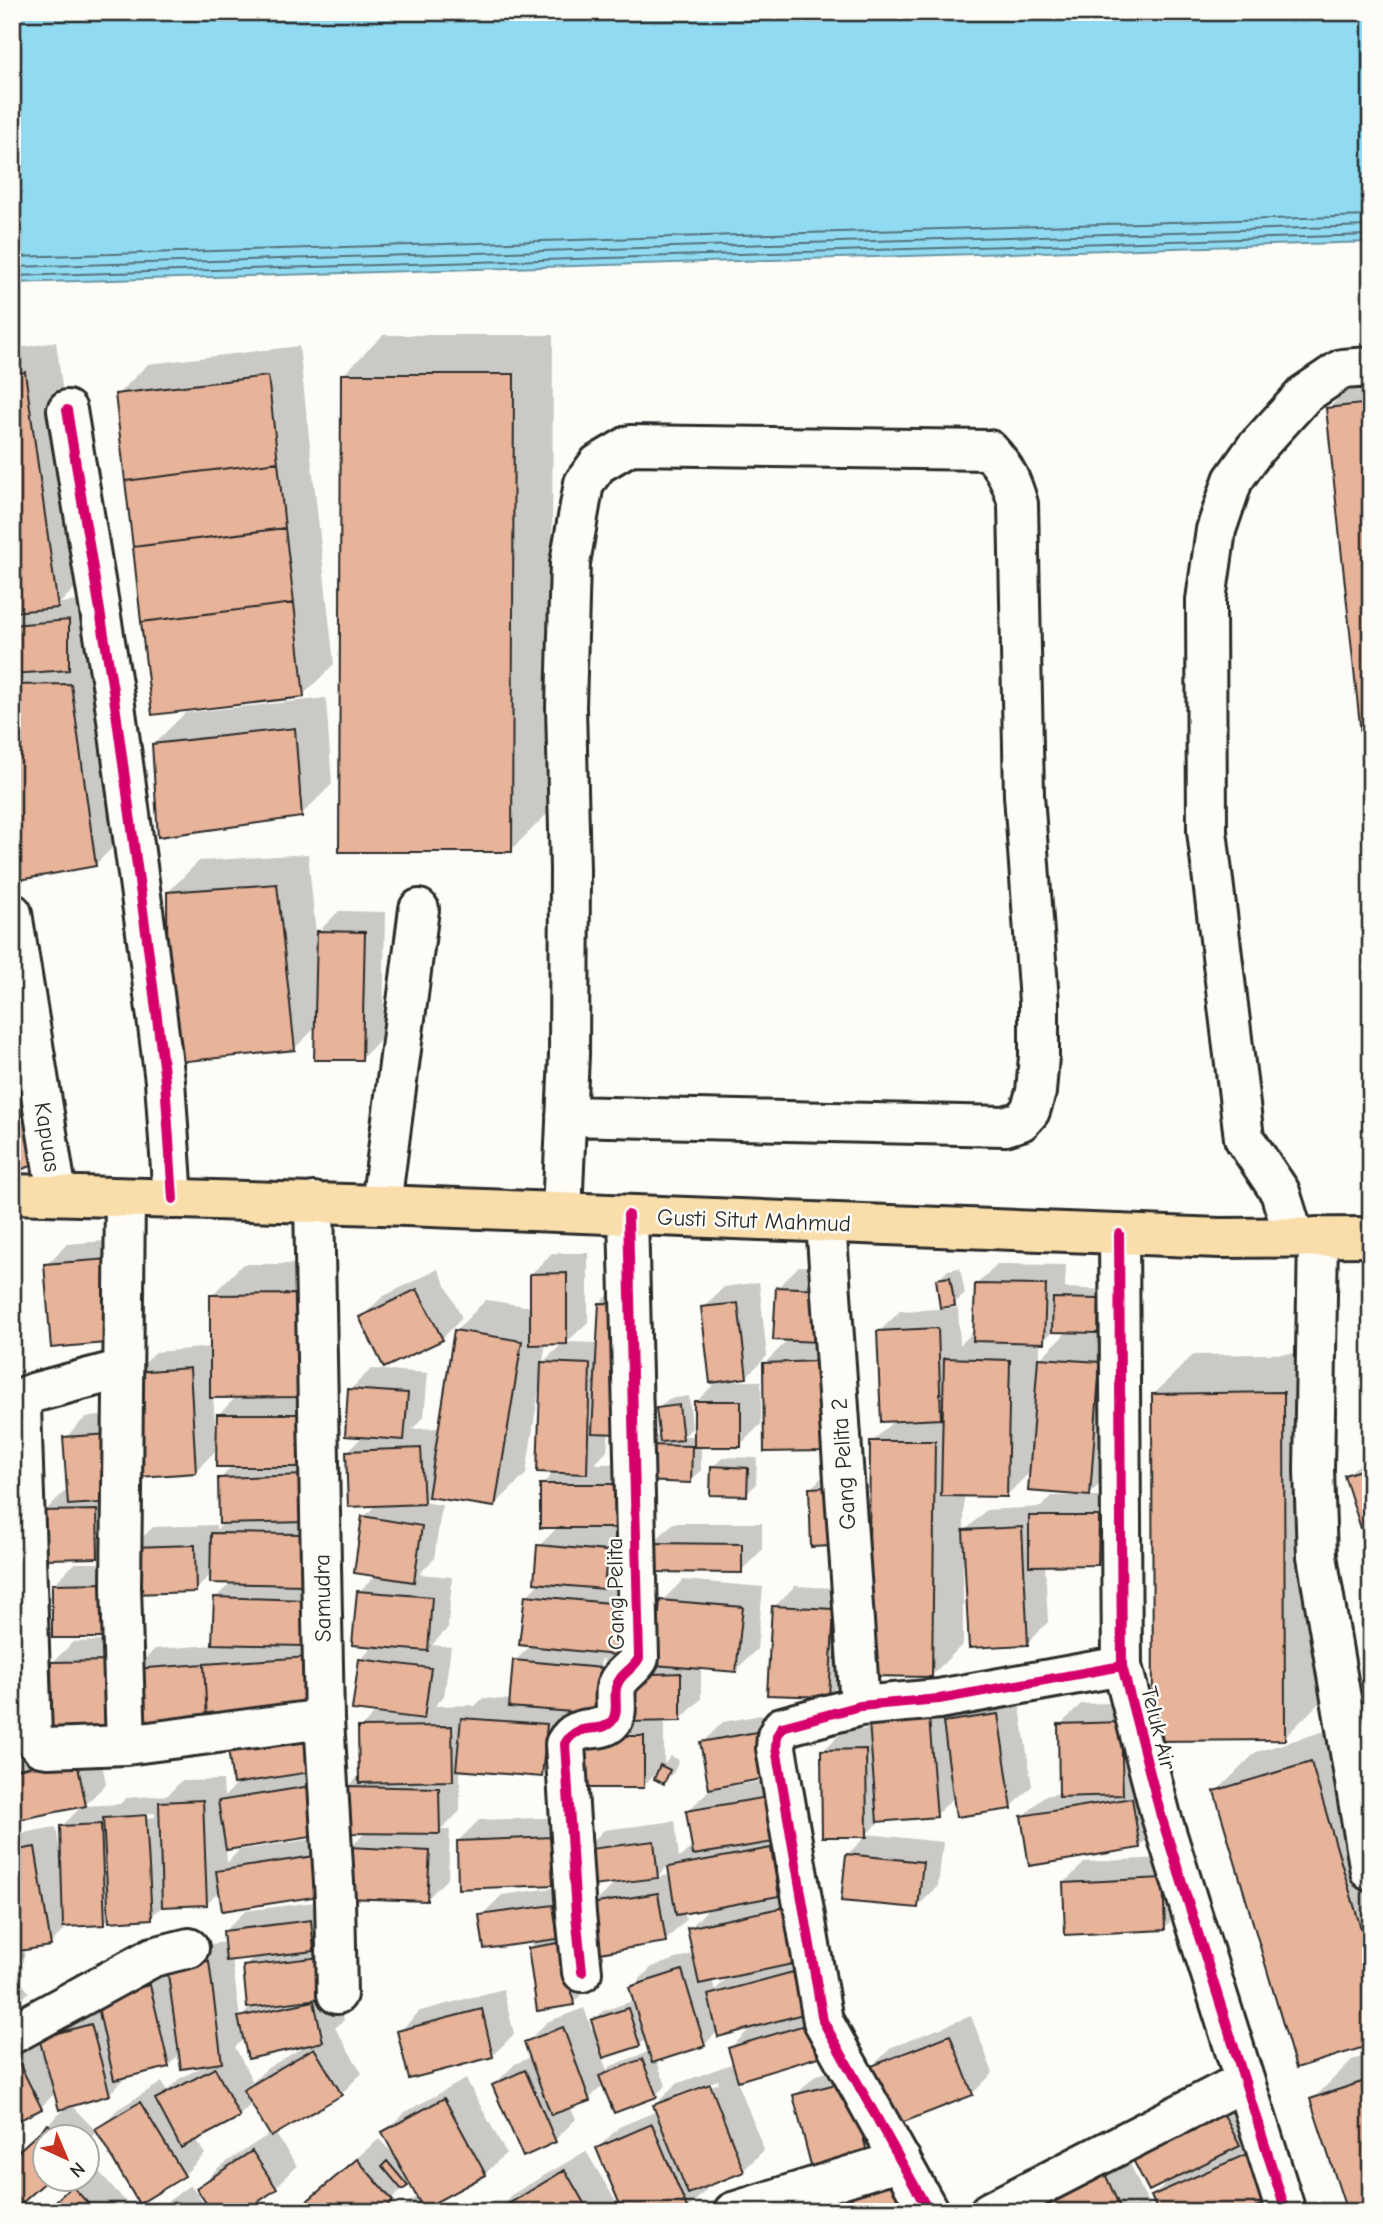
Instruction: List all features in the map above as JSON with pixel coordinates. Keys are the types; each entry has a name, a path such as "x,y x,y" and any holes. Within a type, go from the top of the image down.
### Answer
{"highway":[{"name":"Gusti Situt Mahmud","path":"12,1194 313,1202 1220,1238 1371,1237"}],"street":[{"path":"1370,1871 1317,1556 1306,1237 1244,1138 1206,831 1206,600 1216,530 1233,480 1247,459 1305,394 1342,369 1371,367"},
{"path":"67,410 113,690 146,933 165,1081 173,1199"},
{"path":"562,1212 570,883 567,655 570,563 584,483 598,464 629,445 989,450 1012,481 1018,505 1024,795 1039,1002 1039,1056 1036,1092 1030,1111 1021,1121 1005,1126 566,1116"},
{"path":"381,1205 419,909"},
{"name":"Kapuas","path":"12,913 57,1195"},
{"path":"125,1198 121,1587 127,1745"},
{"name":"Samudra","path":"313,1202 324,1719 335,1899 337,1994"},
{"name":"Gang Pelita","path":"582,1972 565,1744 574,1732 608,1725 613,1721 616,1688 621,1676 631,1670 639,1658 628,1215"},
{"name":"Gang Pelita 2","path":"826,1223 860,1706"},
{"name":"Teluk Air","path":"1119,1234 1122,1666 1161,1816 1286,2212"},
{"path":"123,1369 36,1392 23,1401 21,1414 32,1737 41,1747 48,1748 127,1745 324,1719"},
{"path":"929,2212 823,2021 776,1748 777,1736 782,1727 860,1706 939,1699 1122,1666"},
{"path":"12,2034 153,1957 190,1948"},
{"path":"989,2212 1244,2081"},
{"path":"733,2212 901,2160"}],"water":[{"path":"12,12 1371,12 1371,242 12,283"}],"building":[{"path":"25,372 58,608 12,612 12,374"},
{"path":"341,374 514,374 512,852 339,852"},
{"path":"268,376 278,462 125,481 115,394"},
{"path":"1371,403 1371,828 1326,408"},
{"path":"278,462 285,528 133,547 125,481"},
{"path":"285,528 294,603 141,622 133,547"},
{"path":"294,603 304,697 152,715 141,622"},
{"path":"69,620 69,670 12,674 12,625"},
{"path":"71,684 96,866 19,880 12,831 12,685"},
{"path":"295,728 302,817 158,837 152,744"},
{"path":"277,884 295,1050 168,1063 167,892"},
{"path":"317,931 365,932 362,1060 314,1060"},
{"path":"16,1101 40,1163 17,1171 12,1157 12,1103"},
{"path":"110,1259 116,1342 51,1348 44,1264"},
{"path":"567,1273 567,1344 530,1345 530,1274"},
{"path":"950,1277 955,1306 940,1308 936,1279"},
{"path":"975,1284 1046,1285 1044,1343 973,1341"},
{"path":"776,1287 822,1289 819,1342 773,1340"},
{"path":"417,1289 443,1340 384,1368 359,1317"},
{"path":"299,1294 299,1397 210,1398 210,1295"},
{"path":"1053,1298 1099,1299 1098,1333 1052,1332"},
{"path":"599,1303 627,1304 620,1434 592,1433"},
{"path":"738,1303 747,1378 710,1383 701,1307"},
{"path":"938,1328 941,1419 881,1422 877,1331"},
{"path":"454,1330 522,1341 495,1507 428,1497"},
{"path":"944,1358 1010,1360 1007,1497 941,1496"},
{"path":"1038,1358 1100,1362 1090,1496 1028,1491"},
{"path":"820,1361 821,1451 764,1452 763,1363"},
{"path":"541,1362 590,1364 587,1474 537,1472"},
{"path":"190,1368 196,1473 140,1477 133,1372"},
{"path":"348,1389 408,1393 404,1440 345,1436"},
{"path":"1284,1392 1285,1740 1153,1741 1152,1394"},
{"path":"694,1401 741,1401 741,1447 694,1447"},
{"path":"679,1405 683,1440 660,1442 656,1408"},
{"path":"217,1414 305,1414 304,1467 216,1467"},
{"path":"111,1434 116,1502 68,1505 63,1437"},
{"path":"870,1441 935,1441 932,1677 868,1676"},
{"path":"642,1445 692,1446 691,1483 642,1481"},
{"path":"421,1448 424,1504 348,1507 346,1451"},
{"path":"711,1466 748,1468 747,1496 710,1495"},
{"path":"1371,1467 1371,1560 1344,1475"},
{"path":"305,1475 306,1522 219,1524 218,1478"},
{"path":"540,1484 620,1484 620,1528 540,1528"},
{"path":"831,1487 832,1546 811,1547 809,1488"},
{"path":"97,1510 98,1558 43,1559 42,1511"},
{"path":"362,1516 422,1526 414,1582 354,1573"},
{"path":"1029,1516 1099,1516 1098,1565 1029,1566"},
{"path":"1022,1527 1028,1645 969,1648 963,1530"},
{"path":"211,1533 303,1534 302,1585 210,1583"},
{"path":"650,1543 742,1544 742,1573 650,1572"},
{"path":"195,1545 196,1592 132,1594 131,1547"},
{"path":"537,1545 607,1551 604,1589 534,1583"},
{"path":"109,1583 108,1638 52,1638 52,1584"},
{"path":"357,1591 432,1597 428,1651 352,1645"},
{"path":"525,1595 620,1604 615,1655 519,1645"},
{"path":"214,1597 305,1600 303,1646 212,1644"},
{"path":"660,1600 743,1607 736,1672 655,1665"},
{"path":"772,1606 834,1609 829,1697 767,1695"},
{"path":"308,1657 311,1712 207,1720 204,1664"},
{"path":"359,1659 431,1668 424,1719 352,1710"},
{"path":"513,1660 602,1668 598,1714 509,1707"},
{"path":"111,1661 112,1726 52,1728 51,1662"},
{"path":"204,1664 207,1720 135,1725 132,1669"},
{"path":"681,1673 681,1721 625,1722 624,1675"},
{"path":"998,1714 1012,1809 956,1817 943,1722"},
{"path":"929,1717 937,1817 877,1822 869,1722"},
{"path":"461,1718 547,1724 542,1777 456,1770"},
{"path":"1121,1722 1123,1795 1059,1797 1058,1724"},
{"path":"452,1726 453,1781 359,1783 358,1727"},
{"path":"305,1730 311,1772 233,1784 227,1741"},
{"path":"768,1730 776,1776 709,1789 700,1742"},
{"path":"575,1736 644,1736 644,1788 575,1788"},
{"path":"866,1749 867,1837 822,1837 821,1750"},
{"path":"76,1757 86,1806 12,1821 12,1770"},
{"path":"1311,1762 1371,1962 1371,2045 1296,2068 1214,1791"},
{"path":"660,1765 670,1770 664,1784 654,1779"},
{"path":"317,1785 324,1835 226,1850 218,1801"},
{"path":"347,1786 439,1788 440,1834 348,1833"},
{"path":"773,1796 780,1841 693,1855 686,1811"},
{"path":"1132,1798 1140,1848 1029,1866 1021,1816"},
{"path":"203,1800 207,1905 162,1907 159,1802"},
{"path":"146,1815 152,1919 109,1922 103,1818"},
{"path":"101,1824 105,1925 63,1927 60,1826"},
{"path":"552,1837 554,1885 458,1889 457,1841"},
{"path":"654,1841 658,1878 585,1887 581,1850"},
{"path":"35,1847 51,1946 12,1952 12,1851"},
{"path":"349,1847 430,1851 427,1901 345,1898"},
{"path":"771,1848 779,1896 676,1915 668,1867"},
{"path":"846,1854 923,1862 918,1908 841,1901"},
{"path":"321,1855 326,1895 222,1911 216,1871"},
{"path":"1163,1878 1165,1930 1065,1935 1063,1883"},
{"path":"658,1893 666,1942 599,1953 591,1904"},
{"path":"553,1905 558,1939 484,1949 479,1915"},
{"path":"785,1907 797,1963 699,1984 687,1928"},
{"path":"311,1920 314,1951 226,1961 223,1931"},
{"path":"564,1942 574,2005 537,2011 528,1948"},
{"path":"330,1956 335,1997 247,2008 243,1966"},
{"path":"209,1961 222,2063 181,2069 167,1967"},
{"path":"682,1970 705,2046 652,2063 629,1987"},
{"path":"793,1972 803,2014 718,2037 708,1995"},
{"path":"150,1985 169,2067 114,2080 96,1998"},
{"path":"314,2001 323,2042 248,2059 238,2017"},
{"path":"628,2008 640,2046 603,2058 591,2020"},
{"path":"482,2009 493,2057 409,2079 397,2031"},
{"path":"91,2024 110,2095 59,2110 39,2038"},
{"path":"808,2024 818,2057 738,2081 728,2048"},
{"path":"563,2027 590,2101 551,2115 524,2042"},
{"path":"950,2035 973,2095 891,2127 869,2067"},
{"path":"314,2048 342,2095 271,2137 243,2090"},
{"path":"12,2049 42,2109 12,2124"},
{"path":"642,2059 657,2097 614,2113 599,2076"},
{"path":"215,2068 240,2117 181,2148 155,2099"},
{"path":"525,2070 556,2142 523,2157 492,2085"},
{"path":"1371,2079 1371,2212 1347,2212 1310,2099"},
{"path":"848,2081 870,2163 814,2177 793,2095"},
{"path":"710,2084 744,2172 688,2194 653,2105"},
{"path":"444,2098 486,2175 423,2209 382,2132"},
{"path":"140,2102 185,2176 139,2204 102,2141 102,2125"},
{"path":"1218,2103 1240,2146 1149,2191 1127,2148"},
{"path":"652,2124 688,2210 685,2212 623,2212 596,2148"},
{"path":"32,2139 32,2192 34,2192 12,2212 12,2157"},
{"path":"252,2151 277,2189 243,2212 212,2212 196,2188"},
{"path":"1251,2152 1272,2200 1244,2212 1158,2212 1151,2196"},
{"path":"357,2159 393,2201 381,2212 294,2212"},
{"path":"387,2161 408,2186 402,2190 382,2166"},
{"path":"1102,2167 1122,2212 1052,2212 1044,2194"},
{"path":"565,2170 589,2212 495,2212"},
{"path":"893,2172 911,2212 857,2212 849,2193"},
{"path":"66,2192 78,2192 96,2212 44,2212"},
{"path":"169,2205 174,2212 159,2212"}],"cycle path":[{"path":"67,410 113,690 148,947 165,1081 173,1199"},
{"path":"582,1972 565,1744 576,1732 602,1727 612,1721 618,1683 639,1658 628,1215"},
{"path":"1119,1234 1122,1666 1161,1816 1286,2212"},
{"path":"929,2212 823,2021 776,1748 777,1736 782,1727 860,1706 939,1699 1122,1666"}]}
